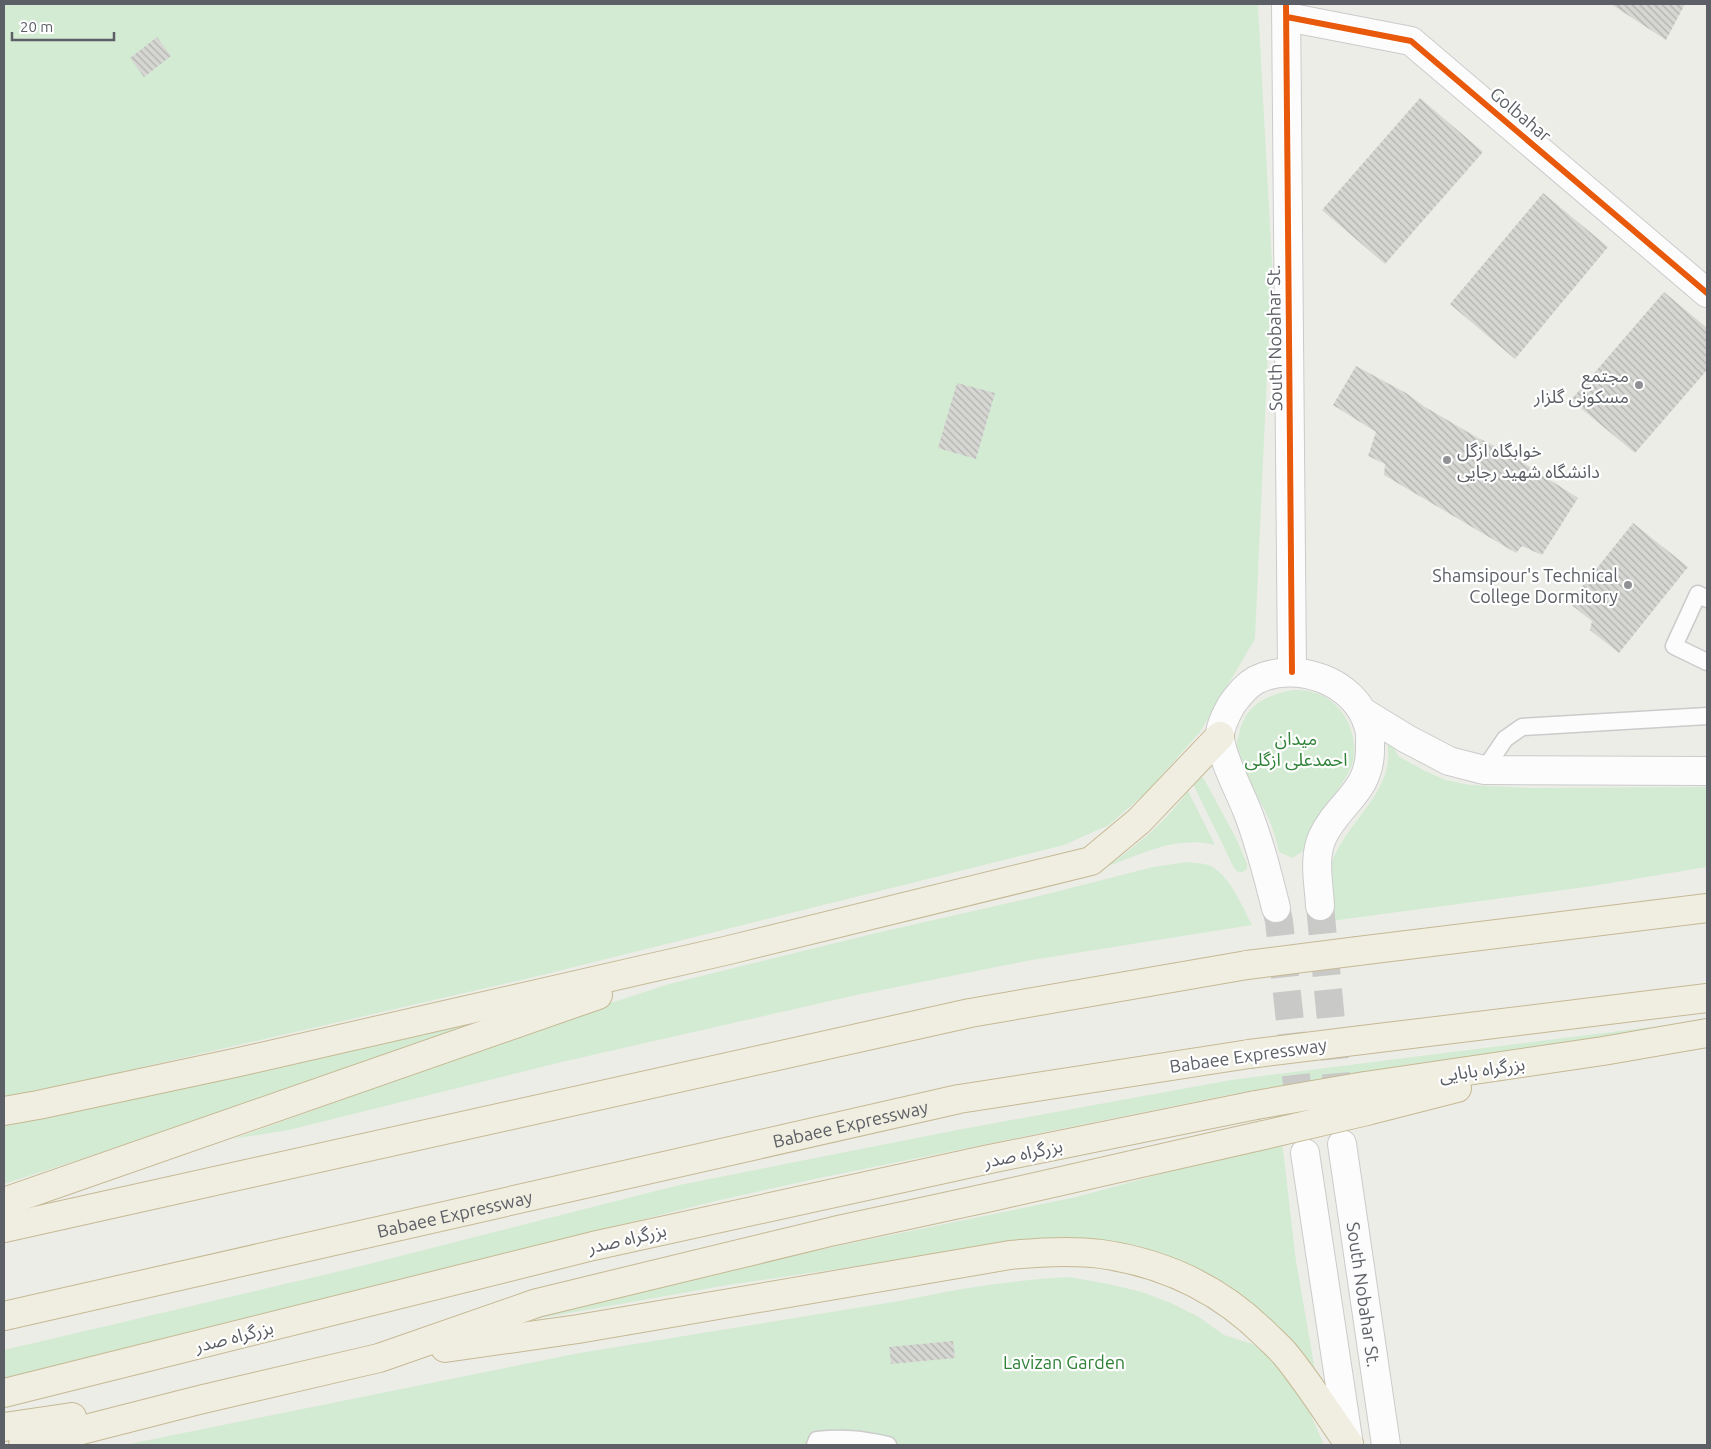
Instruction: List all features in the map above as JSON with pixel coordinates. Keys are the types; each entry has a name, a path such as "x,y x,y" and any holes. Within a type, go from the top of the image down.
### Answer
{"highway":[{"path":"4,1111 240,1062 729,950 1091,861 1139,822 1220,736"},
{"path":"4,1228 970,1013 1247,965 1707,908"},
{"path":"4,1202 729,950"},
{"name":"Babaee Expressway","path":"4,1316 959,1099 1249,1054 1707,998"},
{"path":"379,1358 537,1303 834,1231 991,1198 1264,1135 1366,1099 1707,1032"},
{"name":"بزرگراه صدر","path":"4,1393 593,1246 975,1162 1256,1105 1366,1099"},
{"path":"23,1445 199,1400 379,1358 578,1329 1010,1255 1056,1251 1100,1254 1139,1262 1178,1274 1218,1294 1249,1318 1284,1352 1349,1445"},
{"path":"4,1426 199,1400"}],"main road":[{"name":"Golbahar","path":"1286,10 1412,41 1707,293"},
{"name":"South Nobahar St.","path":"1286,10 1292,672"},
{"path":"1276,908 1256,834 1226,760 1220,736 1223,721 1242,690 1256,680 1292,672 1320,677 1341,687 1353,698 1369,725 1370,764 1367,776 1328,827 1318,853 1320,906"},
{"path":"1363,712 1407,739 1449,761 1484,770 1707,771"},
{"name":"South Nobahar St.","path":"1342,1144 1386,1445"},
{"name":"South Nobahar St.","path":"1305,1153 1349,1445"}],"lane":[{"path":"1707,599 1698,594 1674,646 1707,662"},
{"path":"1484,770 1505,739 1522,727 1707,716"},
{"path":"815,1445 817,1440 840,1437 888,1445"}],"green space":[{"path":"4,4 1258,4 1272,264 1255,639 1200,732 1146,793 1109,825 1064,845 534,977 52,1088 4,1097"},
{"name":"میدان احمدعلی ازگلی","path":"1293,690 1307,691 1323,696 1333,702 1347,720 1354,742 1354,754 1349,771 1321,814 1304,849 1292,858 1279,852 1269,820 1240,763 1237,744 1242,725 1251,709 1265,699"},
{"path":"1387,734 1398,756 1446,780 1470,785 1532,788 1707,787 1707,867 1593,886 1331,921 1327,889 1329,871 1334,856 1342,842 1370,803 1384,776 1388,761"},
{"path":"1197,774 1204,779 1236,838 1247,864 1247,869 1243,872 1238,872 1234,868 1193,784"},
{"path":"1188,791 1215,845 1187,842 1174,844 1147,851 1108,866 1151,832"},
{"path":"1187,862 1208,865 1218,871 1230,884 1252,925 1032,960 852,996 562,1062 289,1130 233,1139 549,1023 669,984 1153,867"},
{"path":"589,987 190,1124 4,1184 4,1125 60,1116"},
{"path":"1707,1020 1707,1022 1233,1094 824,1177 716,1201 4,1380 4,1350 353,1268 679,1185 957,1130 1231,1080"},
{"path":"1282,1141 1296,1261 1315,1370 1302,1352 1266,1315 1245,1299 1203,1271 1181,1261 1144,1250 920,1257 728,1285 513,1323 591,1300 798,1254 1076,1197"},
{"name":"Lavizan Garden","path":"1069,1277 1142,1292 1171,1303 1199,1317 1224,1335 1268,1349 1305,1402 1324,1445 124,1445 579,1353 905,1300 967,1288 1007,1282"}],"building":[{"path":"1611,4 1685,4 1666,40"},
{"path":"157,37 171,56 144,77 130,58"},
{"path":"1420,98 1483,152 1385,264 1322,210"},
{"path":"1543,193 1608,247 1515,359 1450,304"},
{"name":"مجتمع مسکونی گلزار","path":"1664,292 1707,328 1707,370 1635,453 1571,400"},
{"name":"خوابگاه ازگل دانشگاه شهید رجایی","path":"1356,366 1406,393 1425,407 1478,438 1505,451 1578,498 1542,555 1522,546 1516,553 1384,475 1385,464 1368,456 1376,432 1333,405"},
{"path":"957,383 995,393 976,459 938,448"},
{"name":"Shamsipour's Technical College Dormitory","path":"1633,523 1688,567 1619,653 1590,630 1592,621 1569,603"},
{"path":"953,1341 955,1358 891,1364 889,1347"}],"tunnel":[{"path":"1320,906 1340,1115"},
{"path":"1276,908 1301,1122"}],"cycle path":[{"path":"1286,4 1292,672"},
{"path":"1287,17 1411,41 1707,293"}],"place":[{"name":"مجتمع مسکونی گلزار","path":"1639,385"},
{"name":"خوابگاه ازگل دانشگاه شهید رجایی","path":"1447,460"},
{"name":"Shamsipour's Technical College Dormitory","path":"1628,585"}]}
